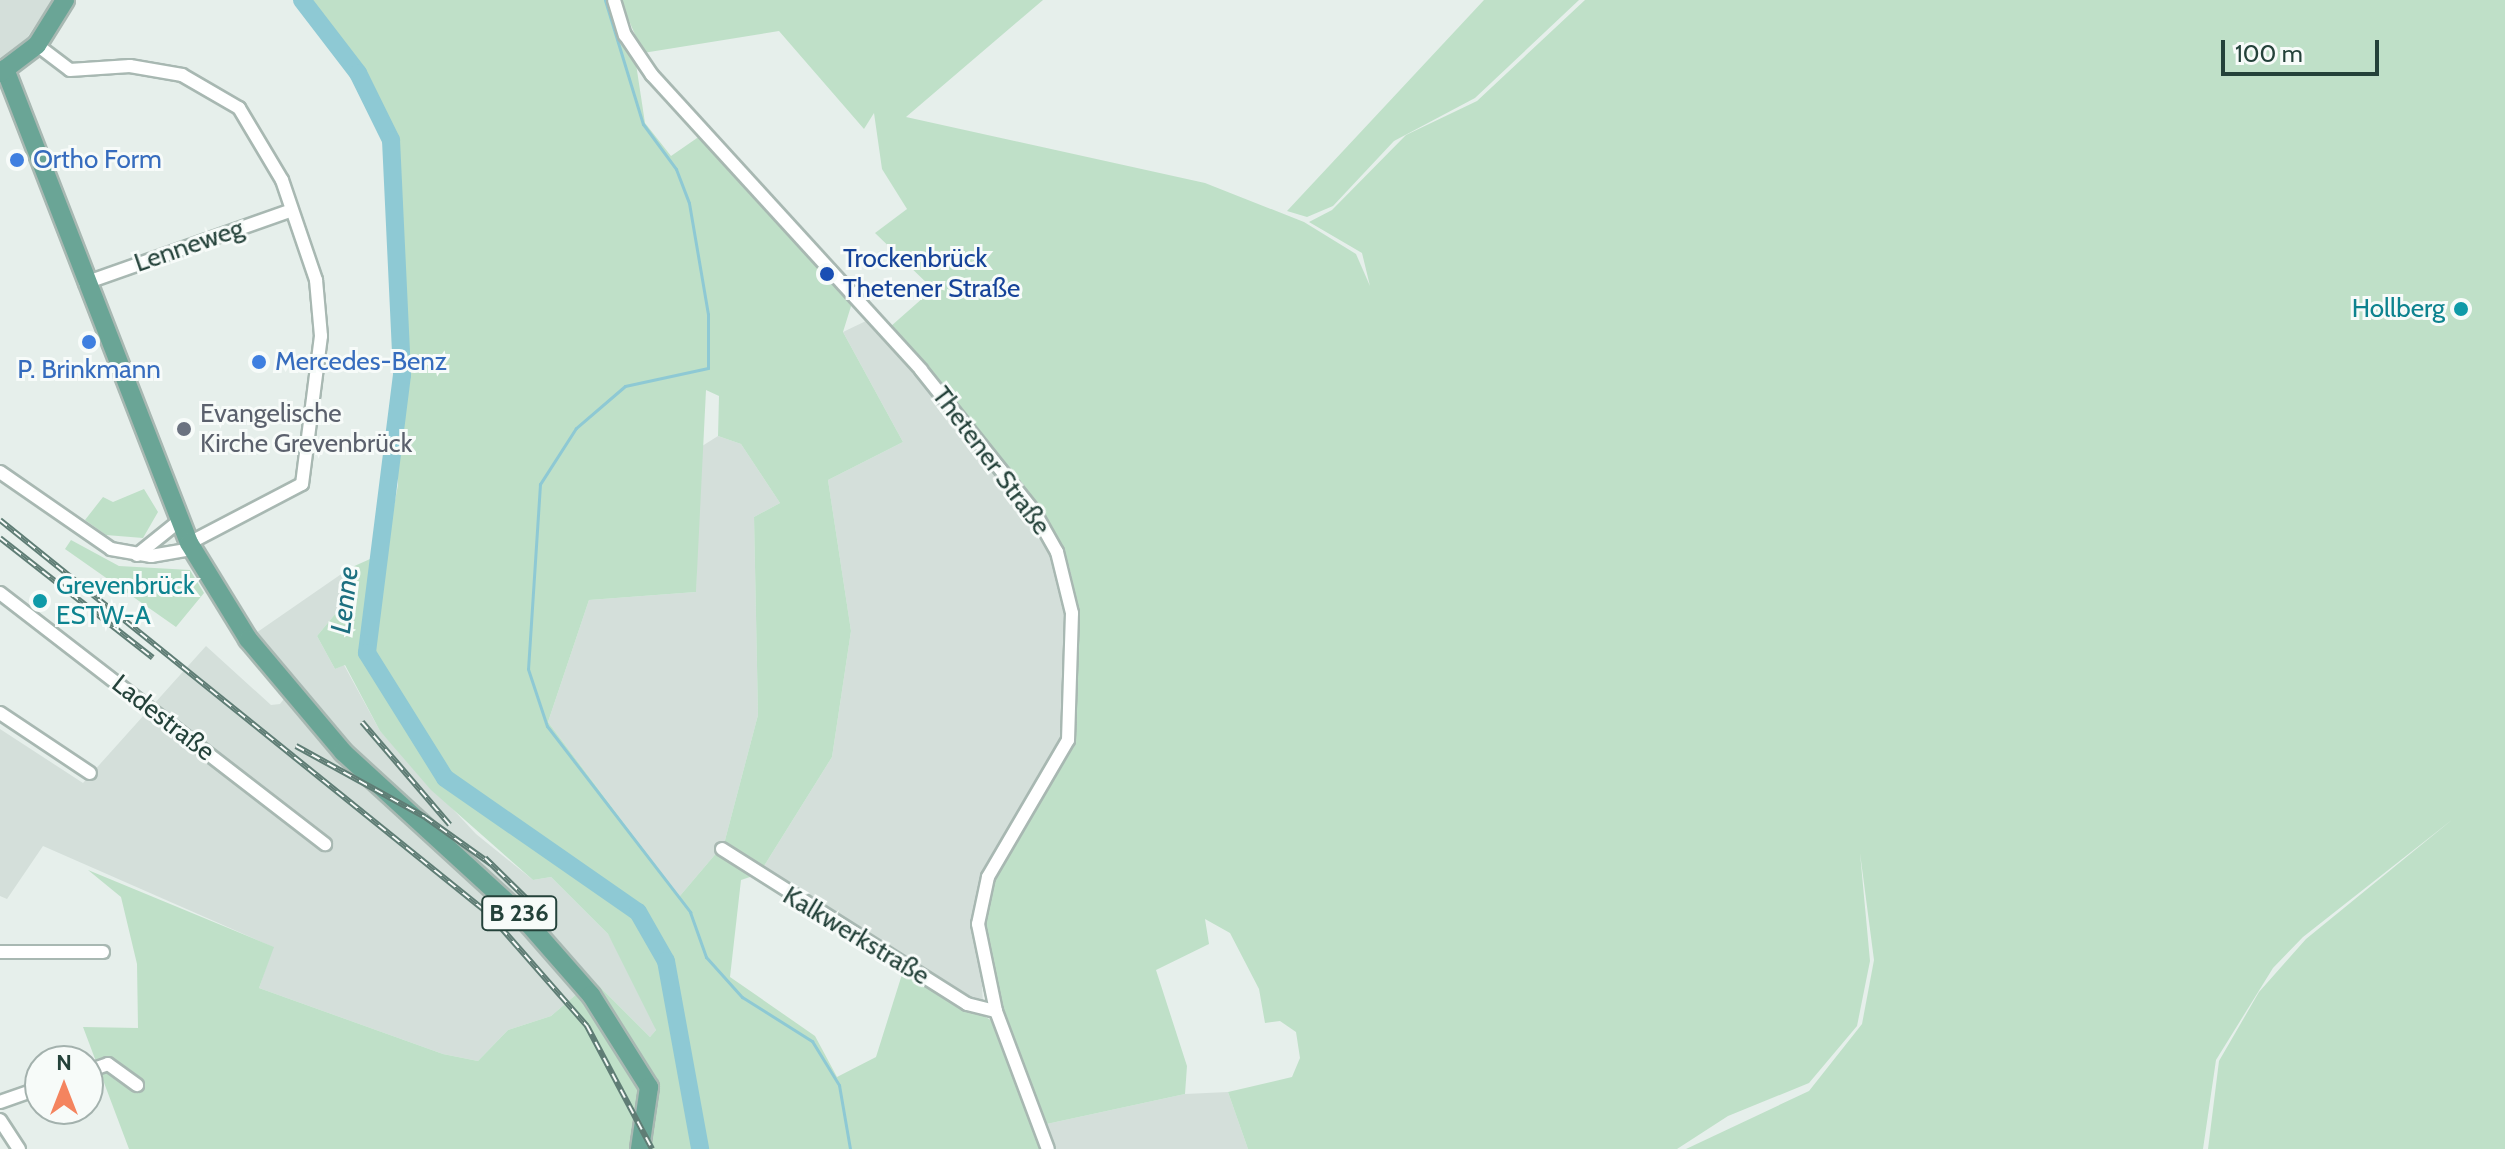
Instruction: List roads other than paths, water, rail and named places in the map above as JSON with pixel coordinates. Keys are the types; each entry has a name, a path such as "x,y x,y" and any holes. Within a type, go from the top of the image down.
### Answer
{"main road":[{"path":"2,66 37,45 65,0"},
{"name":"B 236","path":"2,66 178,522 190,546 248,639 314,719 391,800 520,914 591,995 649,1087 640,1149"}],"street":[{"name":"Thetener Straße","path":"614,0 625,35 652,75 921,370 1035,513 1057,552 1072,613 1071,722 1062,757 982,897 978,924 996,1011 1048,1149"},
{"path":"0,472 80,533 137,555 190,546 293,490 306,474 321,317 292,210 260,136 215,90 146,67 70,70 37,45"},
{"name":"Lenneweg","path":"85,283 292,210"},
{"path":"137,555 178,522"},
{"name":"Ladestraße","path":"0,593 325,844"},
{"path":"0,713 90,773"},
{"name":"Kalkwerkstraße","path":"722,849 967,1004 996,1011"},
{"path":"0,952 103,952"},
{"path":"104,1065 108,1064 137,1085"},
{"path":"0,1102 24,1094"},
{"path":"0,1120 19,1149"}],"waterway":[{"name":"Lenne","path":"302,0 358,73 391,140 402,375 367,653 445,778 638,912 666,961 700,1149"},
{"path":"605,0 643,124 676,169 689,203 708,314 708,368 625,386 576,428 540,484 528,669 547,726 690,912 706,957 742,997 812,1041 839,1085 850,1149"}],"railway":[{"path":"0,520 489,914 587,1026 652,1149"},
{"path":"0,538 153,658"},
{"path":"362,722 450,825"},
{"path":"296,746 425,817 491,864"},
{"path":"485,858 532,904"}],"place":[{"name":"Ortho Form","path":"17,160"},
{"name":"Trockenbrück Thetener Straße","path":"827,274"},
{"name":"Hollberg","path":"2461,309"},
{"name":"P. Brinkmann","path":"89,342"},
{"name":"Mercedes-Benz","path":"259,362"},
{"name":"Evangelische Kirche Grevenbrück","path":"184,429"},
{"name":"Grevenbrück ESTW-A","path":"40,601"}]}
